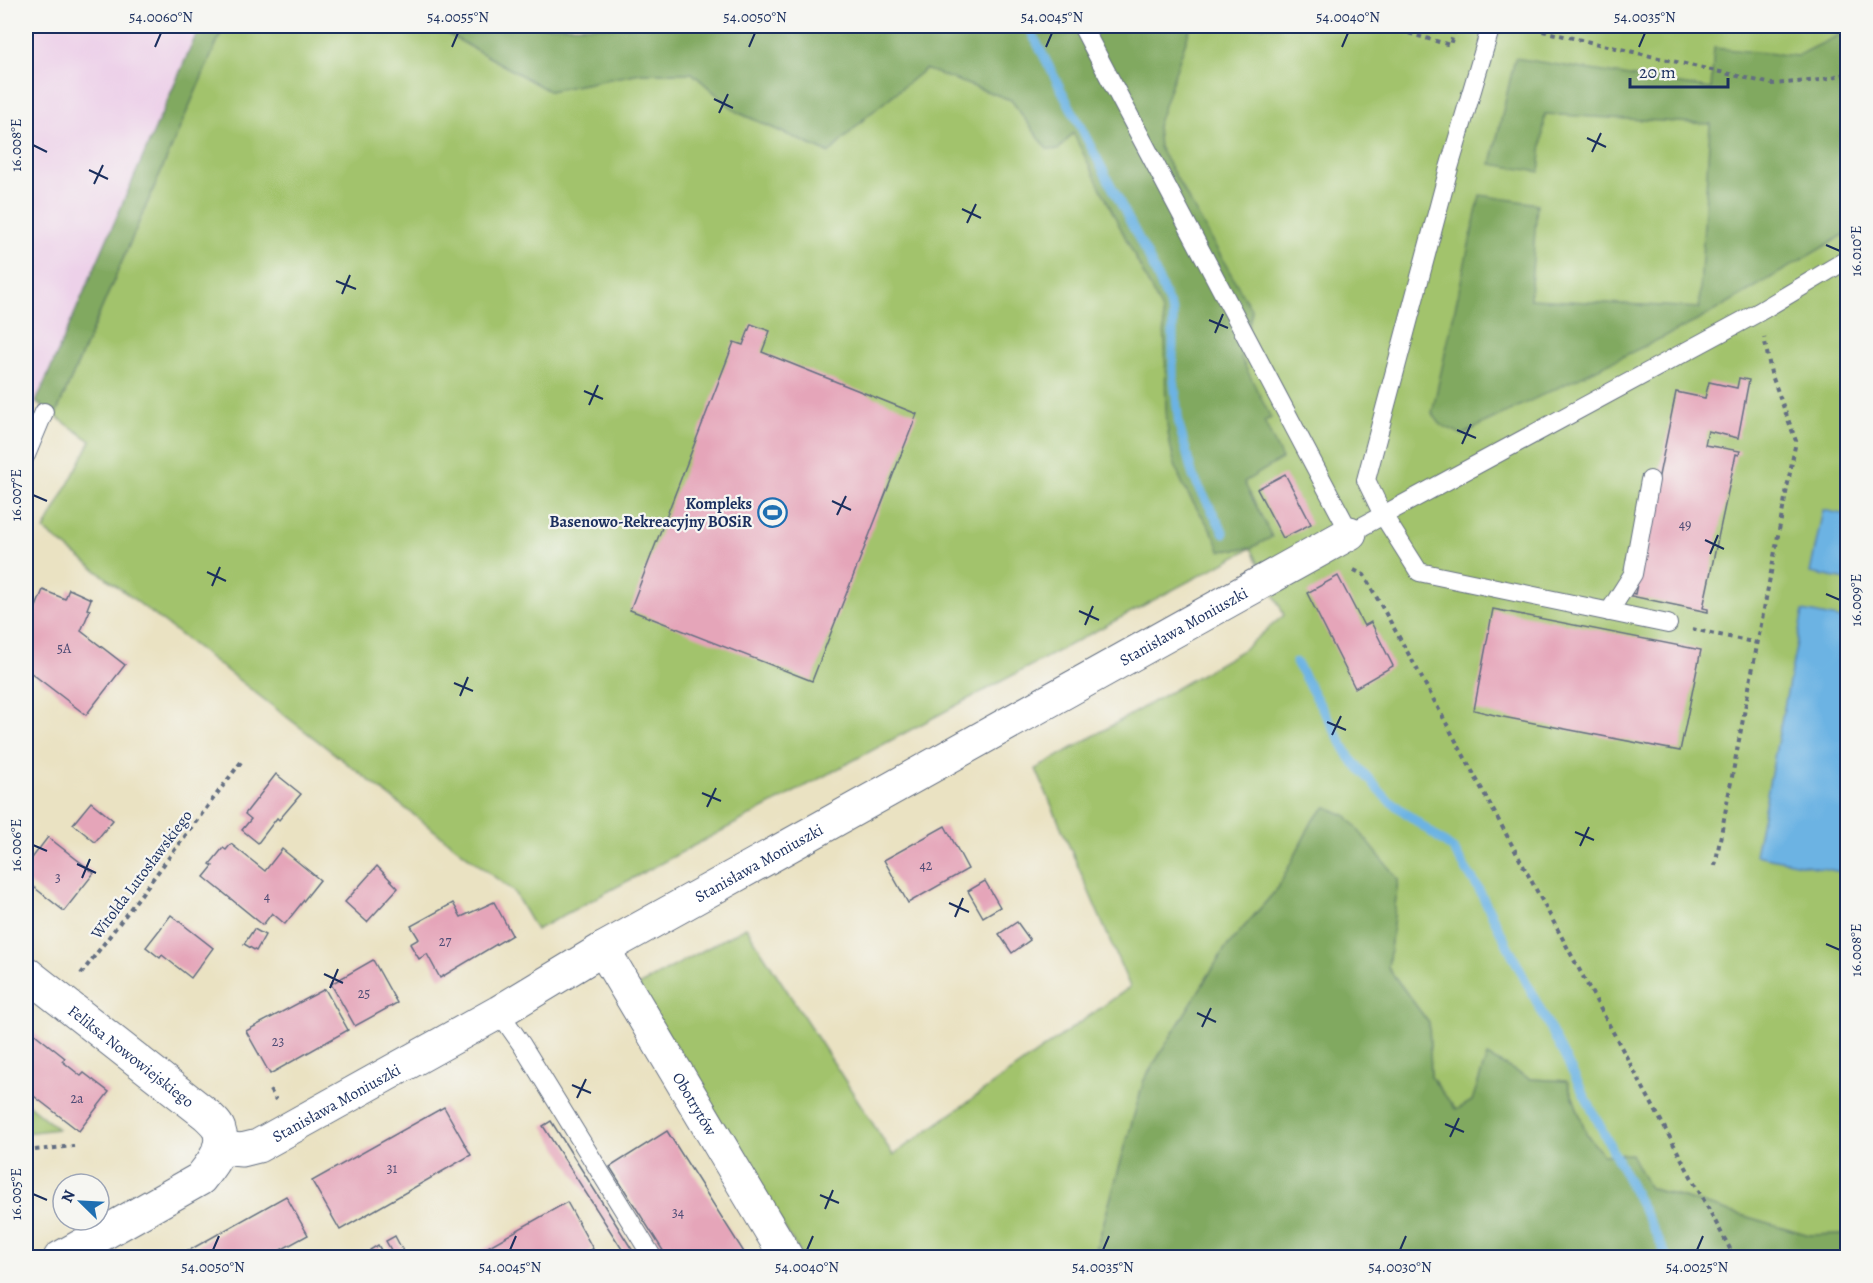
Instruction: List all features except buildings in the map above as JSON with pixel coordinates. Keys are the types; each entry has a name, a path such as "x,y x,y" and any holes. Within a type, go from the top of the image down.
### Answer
{"street":[{"name":"Stanisława Moniuszki","path":"219,1148 242,1150 258,1146 499,1012 603,949 1350,533"},
{"name":"Obotrytów","path":"603,949 787,1257"},
{"name":"Feliksa Nowowiejskiego","path":"26,973 207,1115 219,1130 219,1148"},
{"path":"60,1257 200,1179 214,1162 219,1148"}],"lane":[{"path":"1082,26 1350,533"},
{"path":"1491,26 1449,168 1366,480 1383,515 1419,572 1668,624"},
{"name":"Stanisława Moniuszki","path":"1350,533 1759,312 1848,259"},
{"path":"26,455 44,412"},
{"path":"1609,612 1634,574 1650,480"},
{"path":"499,1012 522,1045 653,1257"}],"path":[{"path":"1383,26 1450,45 1456,26"},
{"path":"1525,27 1772,84 1821,80 1848,73"},
{"path":"1715,866 1796,441 1771,373 1759,312"},
{"path":"1345,565 1364,575 1735,1257"},
{"path":"1668,624 1757,643"},
{"name":"Witolda Lutosławskiego","path":"61,1001 241,762"},
{"path":"26,1151 74,1146"}],"shaded area":[{"path":"26,26 200,26 26,427"}],"green space":[{"path":"200,26 224,26 55,416 36,402"},
{"path":"224,26 434,26 549,91 640,73 692,73 737,112 829,153 866,117 925,69 1011,100 1082,26 1847,26 1847,1234 1809,1235 1649,1188 1603,1155 1587,1135 1567,1081 1530,1079 1487,1056 1472,1101 1456,1111 1431,1077 1429,1023 1388,968 1398,879 1378,856 1313,820 1278,888 1224,950 1144,1080 1094,1257 802,1257 638,986 746,927 893,1155 1130,987 1036,769 1243,650 1284,615 1251,548 536,930 514,892 44,530 91,441 55,416"},
{"path":"434,26 1191,26 1157,126 1159,147 1252,311 1241,358 1271,418 1264,421 1282,459 1244,482 1272,537 1251,548 1220,551 1211,531 1185,489 1175,465 1168,436 1162,311 1073,133 1058,150 1047,149 1011,100 925,69 866,117 829,153 737,112 692,73 640,73 549,91"},
{"path":"1847,31 1847,233 1699,320 1463,435 1441,425 1432,413 1480,195 1537,204 1530,299 1699,308 1710,124 1545,114 1539,172 1491,164 1515,58 1711,89 1714,48 1797,56"},
{"path":"1326,807 1347,816 1398,879 1388,968 1429,1023 1431,1077 1456,1110 1472,1101 1487,1056 1530,1079 1567,1081 1587,1135 1603,1155 1631,1154 1649,1188 1809,1235 1847,1234 1847,1257 1094,1257 1144,1080 1224,950 1278,888 1313,820"},
{"path":"26,1103 58,1129 26,1133"}],"water":[{"path":"1823,510 1847,515 1847,580 1810,573"},
{"path":"1803,611 1847,620 1847,873 1755,855"}],"waterway":[{"path":"1028,26 1150,260 1173,313 1173,370 1179,425 1193,476 1224,533"},
{"path":"1296,662 1350,758 1387,799 1453,849 1478,888 1668,1258"}],"place":[{"name":"Kompleks Basenowo-Rekreacyjny BOSiR","path":"773,512"}]}
